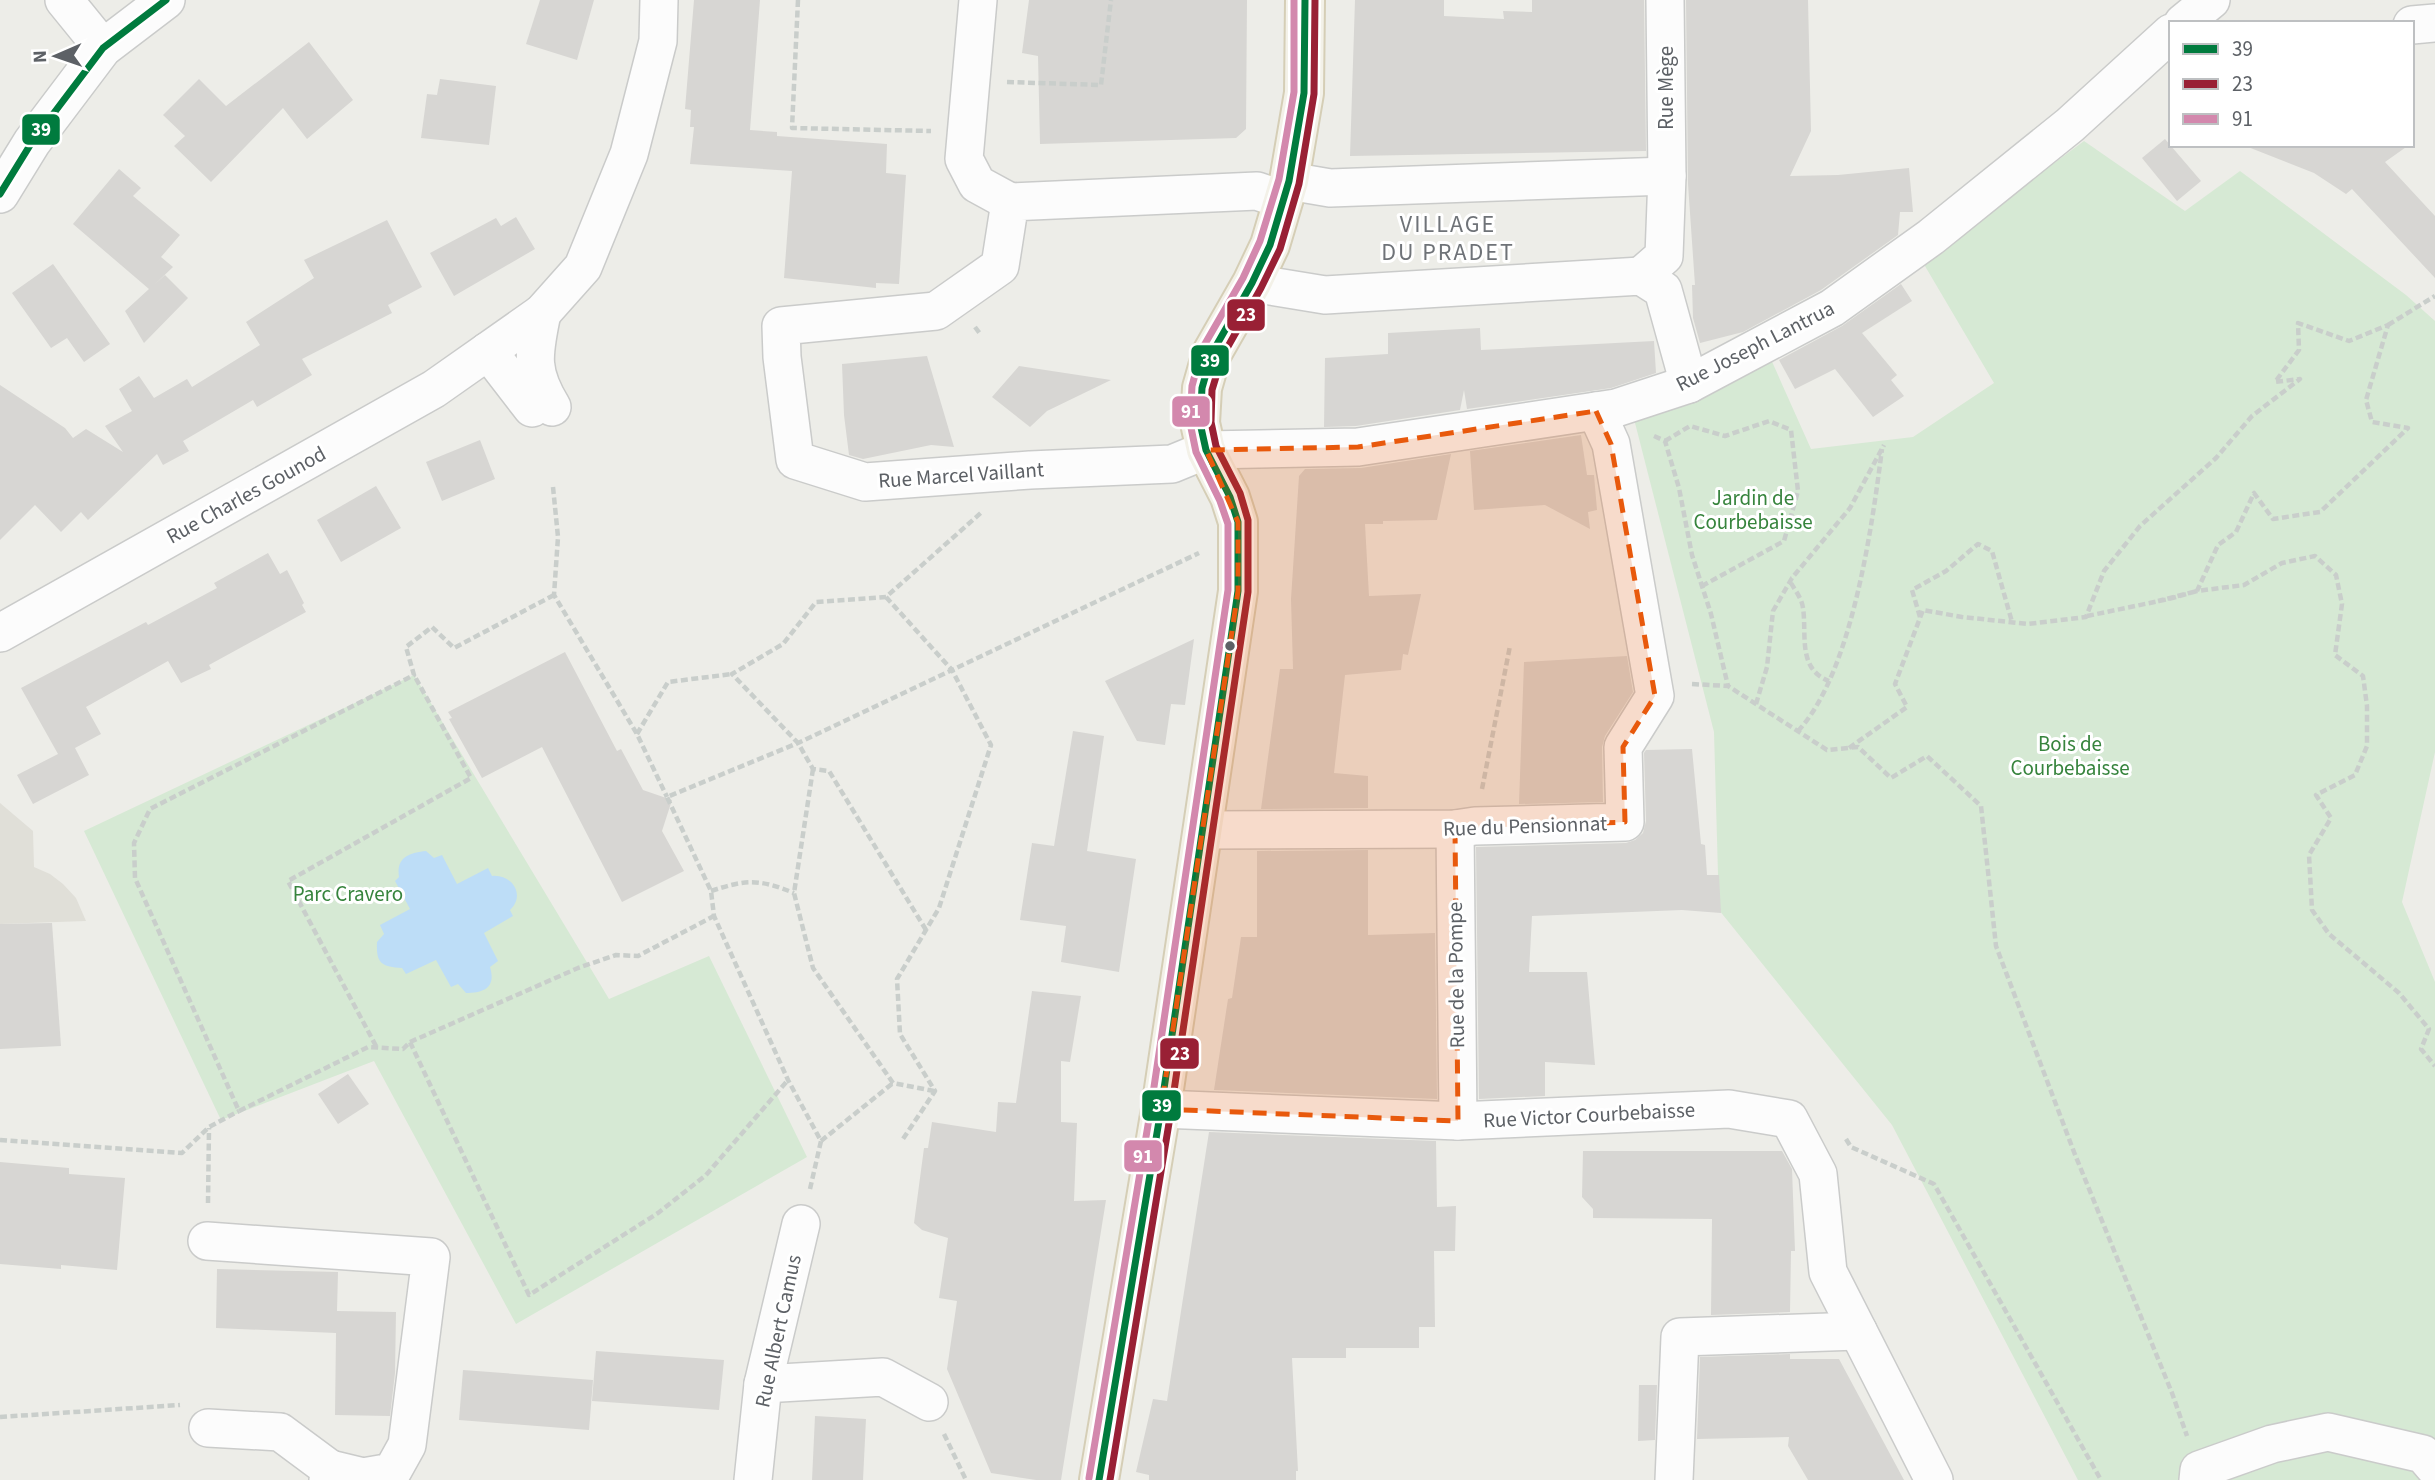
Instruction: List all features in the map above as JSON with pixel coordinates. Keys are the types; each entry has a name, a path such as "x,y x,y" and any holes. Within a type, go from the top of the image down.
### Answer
{"main road":[{"path":"1099,1480 1161,1109 1238,591 1238,522 1230,497 1206,450 1200,423 1202,388 1212,353 1252,283 1270,245 1286,190 1304,93 1305,0"}],"street":[{"path":"64,0 103,48"},
{"path":"0,194 32,142 103,48 166,0"},
{"name":"Rue Charles Gounod","path":"0,633 435,388 542,313 583,267 629,155 659,41 659,0"},
{"path":"978,0 964,159 977,184 1010,202 1330,187 1667,176"},
{"name":"Rue Mège","path":"1641,276 1664,256 1667,176 1665,0"},
{"path":"2185,21 2211,0"},
{"path":"2414,25 2435,23"},
{"name":"Rue Joseph Lantrua","path":"1206,450 1358,447 1610,422 1832,309 1920,245 2070,125 2169,35"},
{"name":"Rue Marcel Vaillant","path":"1010,202 1000,266 936,311 781,326 795,460 865,482 1030,470 1172,464 1206,450"},
{"path":"1252,283 1325,295 1641,276 1663,290 1689,384"},
{"path":"488,351 542,408 535,360 542,313"},
{"path":"1610,422 1655,696"},
{"name":"Rue du Pensionnat","path":"1203,830 1465,828 1625,822 1623,747 1655,696"},
{"name":"Rue de la Pompe","path":"1458,1121 1465,828"},
{"name":"Rue Victor Courbebaisse","path":"1161,1109 1458,1121 1729,1109 1789,1119 1818,1174 1828,1272 1858,1331"},
{"name":"Rue Albert Camus","path":"754,1480 763,1384 801,1224"},
{"path":"207,1241 431,1257 407,1446 392,1472 363,1477 329,1474 280,1432 208,1428"},
{"path":"1674,1480 1680,1337 1858,1331 1934,1480"},
{"path":"763,1384 883,1377 929,1402"},
{"path":"2198,1475 2272,1444 2328,1432 2423,1454 2435,1468"}],"path":[{"path":"798,0 792,128 967,131"},
{"path":"971,80 1101,85 1111,0"},
{"path":"2087,617 2104,571 2140,526 2216,458 2252,416 2300,379 2275,382 2300,350 2298,323 2349,341 2388,325 2435,296"},
{"path":"2197,591 2218,545 2236,532 2254,494 2273,519 2320,512 2408,428 2372,422 2366,400 2388,325"},
{"path":"1665,441 1690,426 1725,436 1769,421 1791,430 1798,491 1784,541 1702,586"},
{"path":"1610,422 1631,426 1665,441 1679,488 1692,555 1728,686"},
{"path":"1756,704 1767,667 1773,611 1790,582 1850,508 1883,447 1873,519 1849,626 1829,681 1812,716 1798,731"},
{"path":"638,734 668,682 732,674 782,644 816,602 886,597 1030,470"},
{"path":"554,486 558,537 554,595 638,734 711,891 714,916 788,1080 821,1141"},
{"path":"1920,617 1912,590 1946,571 1978,544 1992,551 2012,622"},
{"path":"667,797 798,743 1198,553 1238,548"},
{"path":"1849,748 1907,707 1895,684 1923,610 2028,624 2087,617 2197,591 2244,585 2282,563 2315,556 2336,575 2342,604 2335,655 2363,676 2367,706 2367,746 2355,775 2316,795 2331,818 2309,855 2312,910 2329,934 2399,993 2429,1029 2421,1049 2435,1066"},
{"path":"1790,582 1803,604 1805,654 1819,677 1829,681"},
{"path":"376,1046 288,881 471,778 414,675 406,647 432,627 454,648 554,595"},
{"path":"886,597 952,670 991,745 939,908 897,979 900,1034 935,1091"},
{"path":"1465,828 1510,646"},
{"path":"732,674 798,743 813,769 794,893 813,968 893,1083 935,1091"},
{"path":"239,1111 135,877 134,843 150,809 414,675"},
{"path":"1655,696 1691,684 1728,686 1827,750 1858,747 1891,778 1927,756 1981,806 1996,946 2074,1152 2172,1393 2198,1475"},
{"path":"813,769 829,771 926,930"},
{"path":"711,891 737,882 766,882 794,893"},
{"path":"0,1140 182,1153 209,1127 368,1047 403,1049 410,1042 578,968 616,955 638,956 714,916"},
{"path":"410,1042 529,1295 658,1213 706,1175 788,1080"},
{"path":"801,1224 821,1141 893,1083"},
{"path":"903,1139 935,1091"},
{"path":"207,1241 209,1127"},
{"path":"1844,1138 1851,1147 1934,1184 2101,1480"},
{"path":"929,1402 966,1480"},
{"path":"0,1417 195,1404 208,1428"}],"highlighted area":[{"path":"1596,411 1611,444 1655,696 1623,747 1625,822 1455,829 1458,1121 1161,1109 1238,591 1238,522 1206,450 1358,447"}],"shaded area":[{"path":"0,803 33,831 34,867 63,884 76,898 86,921 0,924"}],"green space":[{"name":"Bois de Courbebaisse","path":"2084,141 2185,211 2240,171 2406,295 2435,321 2435,752 2402,902 2435,982 2435,1480 2078,1480 1892,1125 1719,910 1714,732 1633,415 1769,355 1811,449 1913,437 1994,383 1922,261"},
{"name":"Parc Cravero","path":"414,675 609,999 709,956 807,1157 516,1324 374,1061 221,1120 84,831"}],"water":[{"path":"426,851 434,858 442,855 457,884 488,868 492,876 506,878 511,882 517,892 515,904 510,910 513,916 484,933 498,961 490,967 490,984 479,992 466,993 458,984 451,987 436,960 406,974 402,968 385,965 379,959 377,942 384,934 380,925 410,909 395,881 399,877 400,865 405,857"}],"building":[{"path":"540,0 594,0 577,60 526,44"},
{"path":"694,0 760,0 750,130 777,132 777,136 887,144 886,173 906,175 899,284 876,283 876,288 784,278 792,171 690,164 694,127 690,127 691,110 685,109"},
{"path":"1029,0 1247,0 1246,129 1236,138 1040,144 1038,56 1022,53"},
{"path":"1355,0 1444,0 1444,16 1504,19 1503,11 1532,12 1532,0 1644,0 1646,151 1350,156"},
{"path":"1686,0 1808,0 1811,131 1790,176 1838,175 1909,168 1913,212 1900,212 1898,235 1821,290 1743,332 1700,343 1693,318 1692,285 1695,285 1688,184"},
{"path":"309,42 353,100 307,139 283,108 211,182 174,146 185,136 163,115 199,79 226,106"},
{"path":"440,79 496,86 489,145 421,138 427,94 437,95"},
{"path":"2165,139 2169,147 2201,181 2177,201 2142,158"},
{"path":"2248,147 2406,147 2385,162 2435,216 2435,278 2352,189 2346,194 2314,173"},
{"path":"119,169 141,188 133,196 180,235 161,257 173,267 154,285 165,275 188,298 144,343 125,311 149,289 73,224"},
{"path":"516,217 535,249 454,296 430,253 496,218 501,226"},
{"path":"387,220 422,287 388,305 392,313 302,359 312,375 257,407 253,400 183,441 189,451 163,465 157,454 88,520 81,512 61,532 35,505 0,540 0,385 65,428 73,438 86,429 123,452 105,426 132,411 119,389 139,376 154,398 187,379 192,387 260,345 246,322 314,278 304,260"},
{"path":"53,264 110,344 84,362 67,338 51,348 12,293"},
{"path":"1901,284 1912,301 1862,333 1897,375 1891,380 1904,396 1873,417 1835,369 1795,389 1779,360 1842,326"},
{"path":"1480,328 1481,350 1654,341 1656,373 1611,388 1467,409 1464,390 1460,410 1356,426 1324,427 1325,358 1388,354 1388,333"},
{"path":"927,356 954,447 931,445 863,459 849,455 842,364"},
{"path":"1019,366 1111,380 1047,411 1030,427 992,397"},
{"path":"1581,435 1587,475 1594,475 1597,510 1588,512 1590,529 1545,505 1474,510 1470,451"},
{"path":"480,440 495,479 442,501 426,462"},
{"path":"1451,454 1437,520 1365,524 1369,596 1421,594 1408,655 1403,654 1401,670 1345,675 1334,773 1368,776 1368,808 1261,809 1280,669 1293,669 1291,599 1299,476 1305,469 1361,468"},
{"path":"376,486 401,528 341,562 317,520"},
{"path":"268,553 280,574 287,570 306,612 209,665 211,669 181,683 168,661 86,707 101,734 75,748 89,775 33,804 17,775 58,754 21,688 217,588 214,583"},
{"path":"1194,639 1185,705 1171,704 1165,745 1137,741 1105,681"},
{"path":"565,652 617,751 621,749 643,790 672,800 662,831 684,871 622,902 542,747 482,778 449,719 452,718 448,712"},
{"path":"1627,656 1633,692 1605,736 1602,747 1603,802 1519,804 1524,662"},
{"path":"1073,731 1104,736 1087,851 1136,859 1119,972 1061,962 1066,926 1020,920 1032,843 1054,846"},
{"path":"1692,749 1701,844 1705,845 1707,875 1719,875 1721,913 1682,910 1532,916 1529,972 1587,972 1595,1065 1545,1062 1545,1096 1479,1099 1476,847 1626,843 1635,840 1643,833 1646,821 1644,753 1646,750"},
{"path":"1368,850 1368,935 1435,933 1437,1099 1214,1090 1241,937 1257,937 1257,851"},
{"path":"52,923 61,1046 0,1049 0,924"},
{"path":"1032,991 1081,996 1070,1062 1061,1061 1061,1122 1077,1123 1074,1201 1106,1200 1061,1480 1036,1480 991,1473 947,1369 957,1301 939,1298 948,1238 922,1230 914,1223 924,1148 928,1148 932,1122 996,1132 998,1102 1016,1103"},
{"path":"348,1074 369,1104 338,1124 318,1094"},
{"path":"1209,1132 1436,1141 1437,1207 1456,1206 1455,1251 1434,1251 1435,1327 1419,1327 1419,1348 1346,1348 1346,1358 1292,1358 1298,1471 1296,1480 1149,1480 1149,1475 1136,1472 1153,1399 1167,1401"},
{"path":"1583,1151 1782,1151 1792,1169 1795,1251 1791,1251 1790,1312 1711,1315 1712,1219 1593,1218 1593,1209 1582,1197"},
{"path":"0,1162 69,1168 69,1174 125,1178 117,1270 61,1265 61,1269 0,1264"},
{"path":"217,1269 338,1272 337,1311 396,1312 395,1373 390,1416 335,1415 336,1333 216,1328"},
{"path":"596,1351 724,1360 719,1410 592,1401"},
{"path":"1790,1354 1790,1359 1839,1359 1904,1480 1808,1480 1788,1446 1789,1437 1697,1439 1700,1357"},
{"path":"463,1370 593,1380 589,1430 459,1420"},
{"path":"1639,1385 1657,1385 1655,1440 1638,1441"},
{"path":"815,1416 866,1419 863,1480 812,1480"}],"transit line":[{"name":"39","path":"0,194 32,142 103,48 166,0"},
{"name":"91","path":"1089,1478 1151,1107 1228,590 1228,524 1196,452 1190,423 1192,386 1202,349 1243,278 1260,241 1279,179 1294,92 1294,0"},
{"name":"39","path":"1099,1480 1161,1109 1238,591 1238,522 1230,497 1206,450 1200,423 1202,388 1212,353 1252,283 1270,245 1289,181 1304,93 1305,0"},
{"name":"23","path":"1110,1480 1171,1111 1248,592 1248,520 1240,493 1216,446 1211,422 1212,390 1222,357 1280,249 1299,184 1314,94 1315,0"}],"district":[{"name":"VILLAGE DU PRADET","path":"1448,238"}],"park label":[{"name":"Jardin de Courbebaisse","path":"1753,510"}]}
